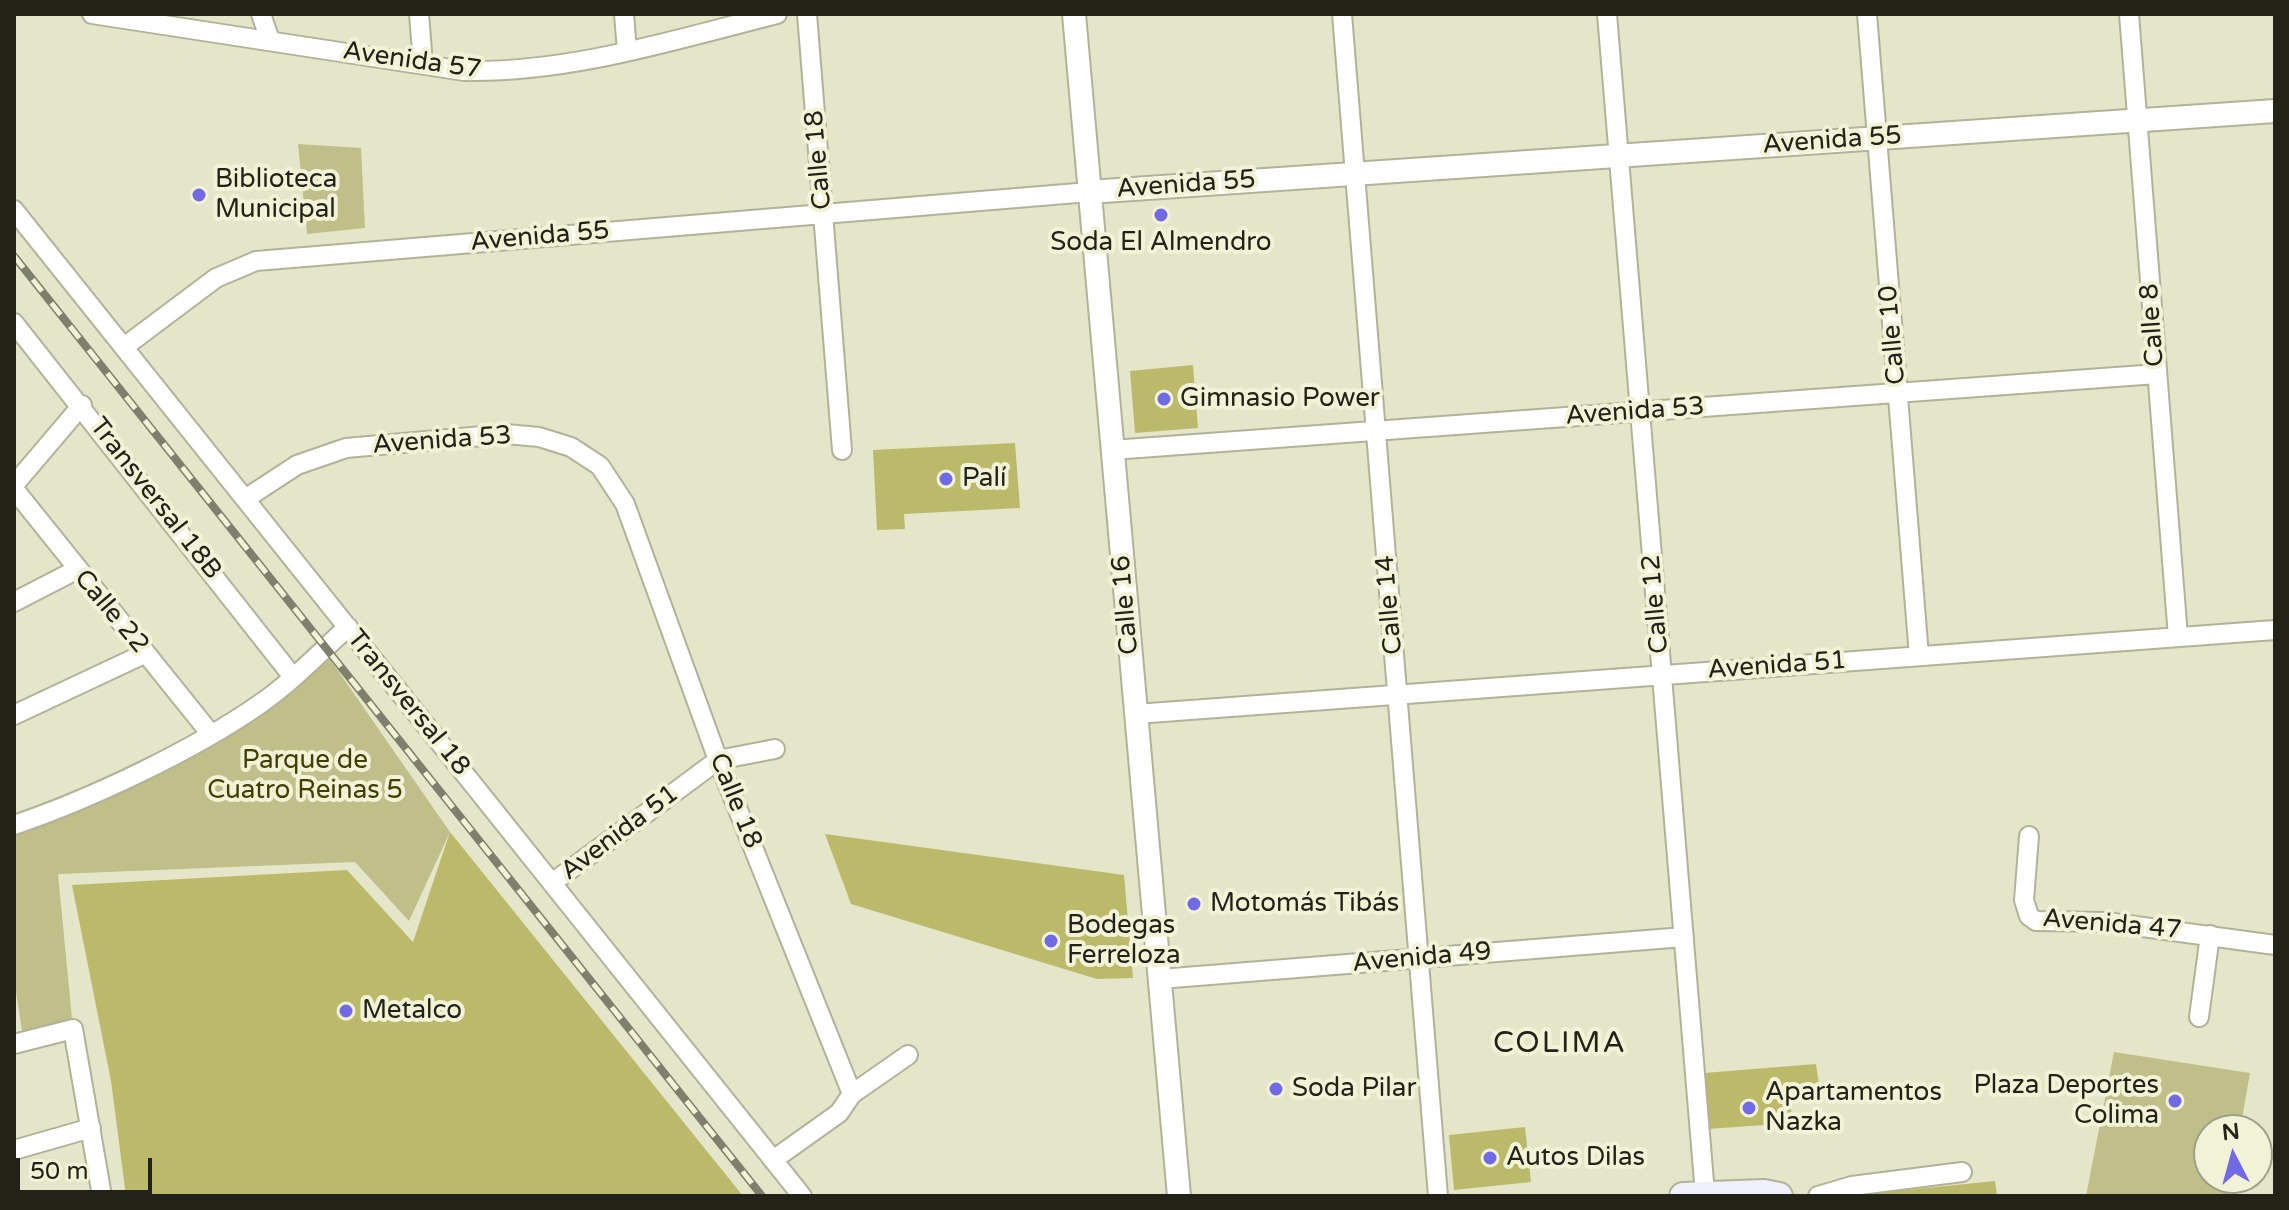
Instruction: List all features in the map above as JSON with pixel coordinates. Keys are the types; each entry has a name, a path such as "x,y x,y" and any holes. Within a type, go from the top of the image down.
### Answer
{"main road":[{"path":"1694,1195 1764,1193 1779,1196"}],"street":[{"name":"Avenida 57","path":"92,14 464,71 508,72 570,66 777,14"},
{"path":"261,14 270,40"},
{"path":"419,14 423,64"},
{"path":"624,14 627,51"},
{"name":"Calle 18","path":"807,14 842,450"},
{"name":"Calle 16","path":"1074,14 1179,1196"},
{"name":"Calle 14","path":"1342,14 1438,1196"},
{"name":"Calle 12","path":"1607,14 1684,937 1694,1195"},
{"name":"Calle 10","path":"1867,14 1919,656"},
{"name":"Calle 8","path":"2129,14 2178,637"},
{"name":"Avenida 55","path":"124,347 216,278 256,261 1089,192 2275,111"},
{"name":"Transversal 18","path":"14,210 802,1196"},
{"name":"Transversal 18B","path":"14,323 82,405 293,677"},
{"name":"Avenida 53","path":"1112,450 2157,374"},
{"path":"14,487 82,405"},
{"name":"Avenida 53","path":"245,499 297,465 346,448 506,434 539,437 571,447 600,466 625,504"},
{"name":"Calle 22","path":"14,487 76,570 210,733"},
{"name":"Calle 18","path":"625,504 718,760 852,1094"},
{"path":"14,602 76,570"},
{"path":"14,825 100,791 260,704 348,627"},
{"name":"Avenida 51","path":"1136,714 2275,630"},
{"path":"14,715 146,653"},
{"name":"Avenida 51","path":"552,883 718,760 775,749"},
{"name":"Avenida 47","path":"2029,836 2024,900 2029,916 2036,921 2106,922 2275,945"},
{"path":"2199,1017 2210,935"},
{"name":"Avenida 49","path":"1160,979 1684,937"},
{"path":"14,1041 73,1029 102,1196"},
{"path":"773,1160 839,1113 852,1094 908,1055"},
{"path":"14,1150 91,1128"},
{"path":"1818,1196 1852,1186 1962,1172"}],"green space":[{"path":"298,144 361,148 365,228 307,234"},
{"name":"Parque de Cuatro Reinas 5","path":"323,649 450,832 409,921 355,862 58,874 73,1029 24,1043 14,979 14,837 192,756"},
{"name":"Plaza Deportes Colima","path":"2114,1052 2250,1073 2243,1114 2193,1114 2193,1194 2228,1196 2086,1196"}],"building":[{"name":"Gimnasio Power","path":"1193,365 1198,428 1135,433 1130,371"},
{"name":"Palí","path":"1015,443 1020,508 904,514 905,529 877,530 873,450"},
{"name":"Metalco","path":"450,832 743,1196 126,1196 111,1081 72,885 347,870 413,942"},
{"name":"Bodegas Ferreloza","path":"825,834 1124,875 1133,978 1097,979 851,904"},
{"name":"Apartamentos Nazka","path":"1816,1064 1820,1091 1790,1093 1792,1123 1708,1129 1704,1073"},
{"name":"Autos Dilas","path":"1525,1127 1531,1182 1454,1190 1449,1135"},
{"path":"1995,1181 1997,1196 1867,1196 1867,1194"}],"railway":[{"path":"14,256 762,1196"}],"place":[{"name":"Biblioteca Municipal","path":"199,195"},
{"name":"Soda El Almendro","path":"1161,215"},
{"name":"Gimnasio Power","path":"1164,399"},
{"name":"Palí","path":"946,479"},
{"name":"Motomás Tibás","path":"1194,904"},
{"name":"Bodegas Ferreloza","path":"1051,941"},
{"name":"Metalco","path":"346,1011"},
{"name":"Soda Pilar","path":"1276,1089"},
{"name":"Plaza Deportes Colima","path":"2175,1101"},
{"name":"Apartamentos Nazka","path":"1749,1108"},
{"name":"Autos Dilas","path":"1490,1158"}],"district":[{"name":"COLIMA","path":"1560,1044"}]}
